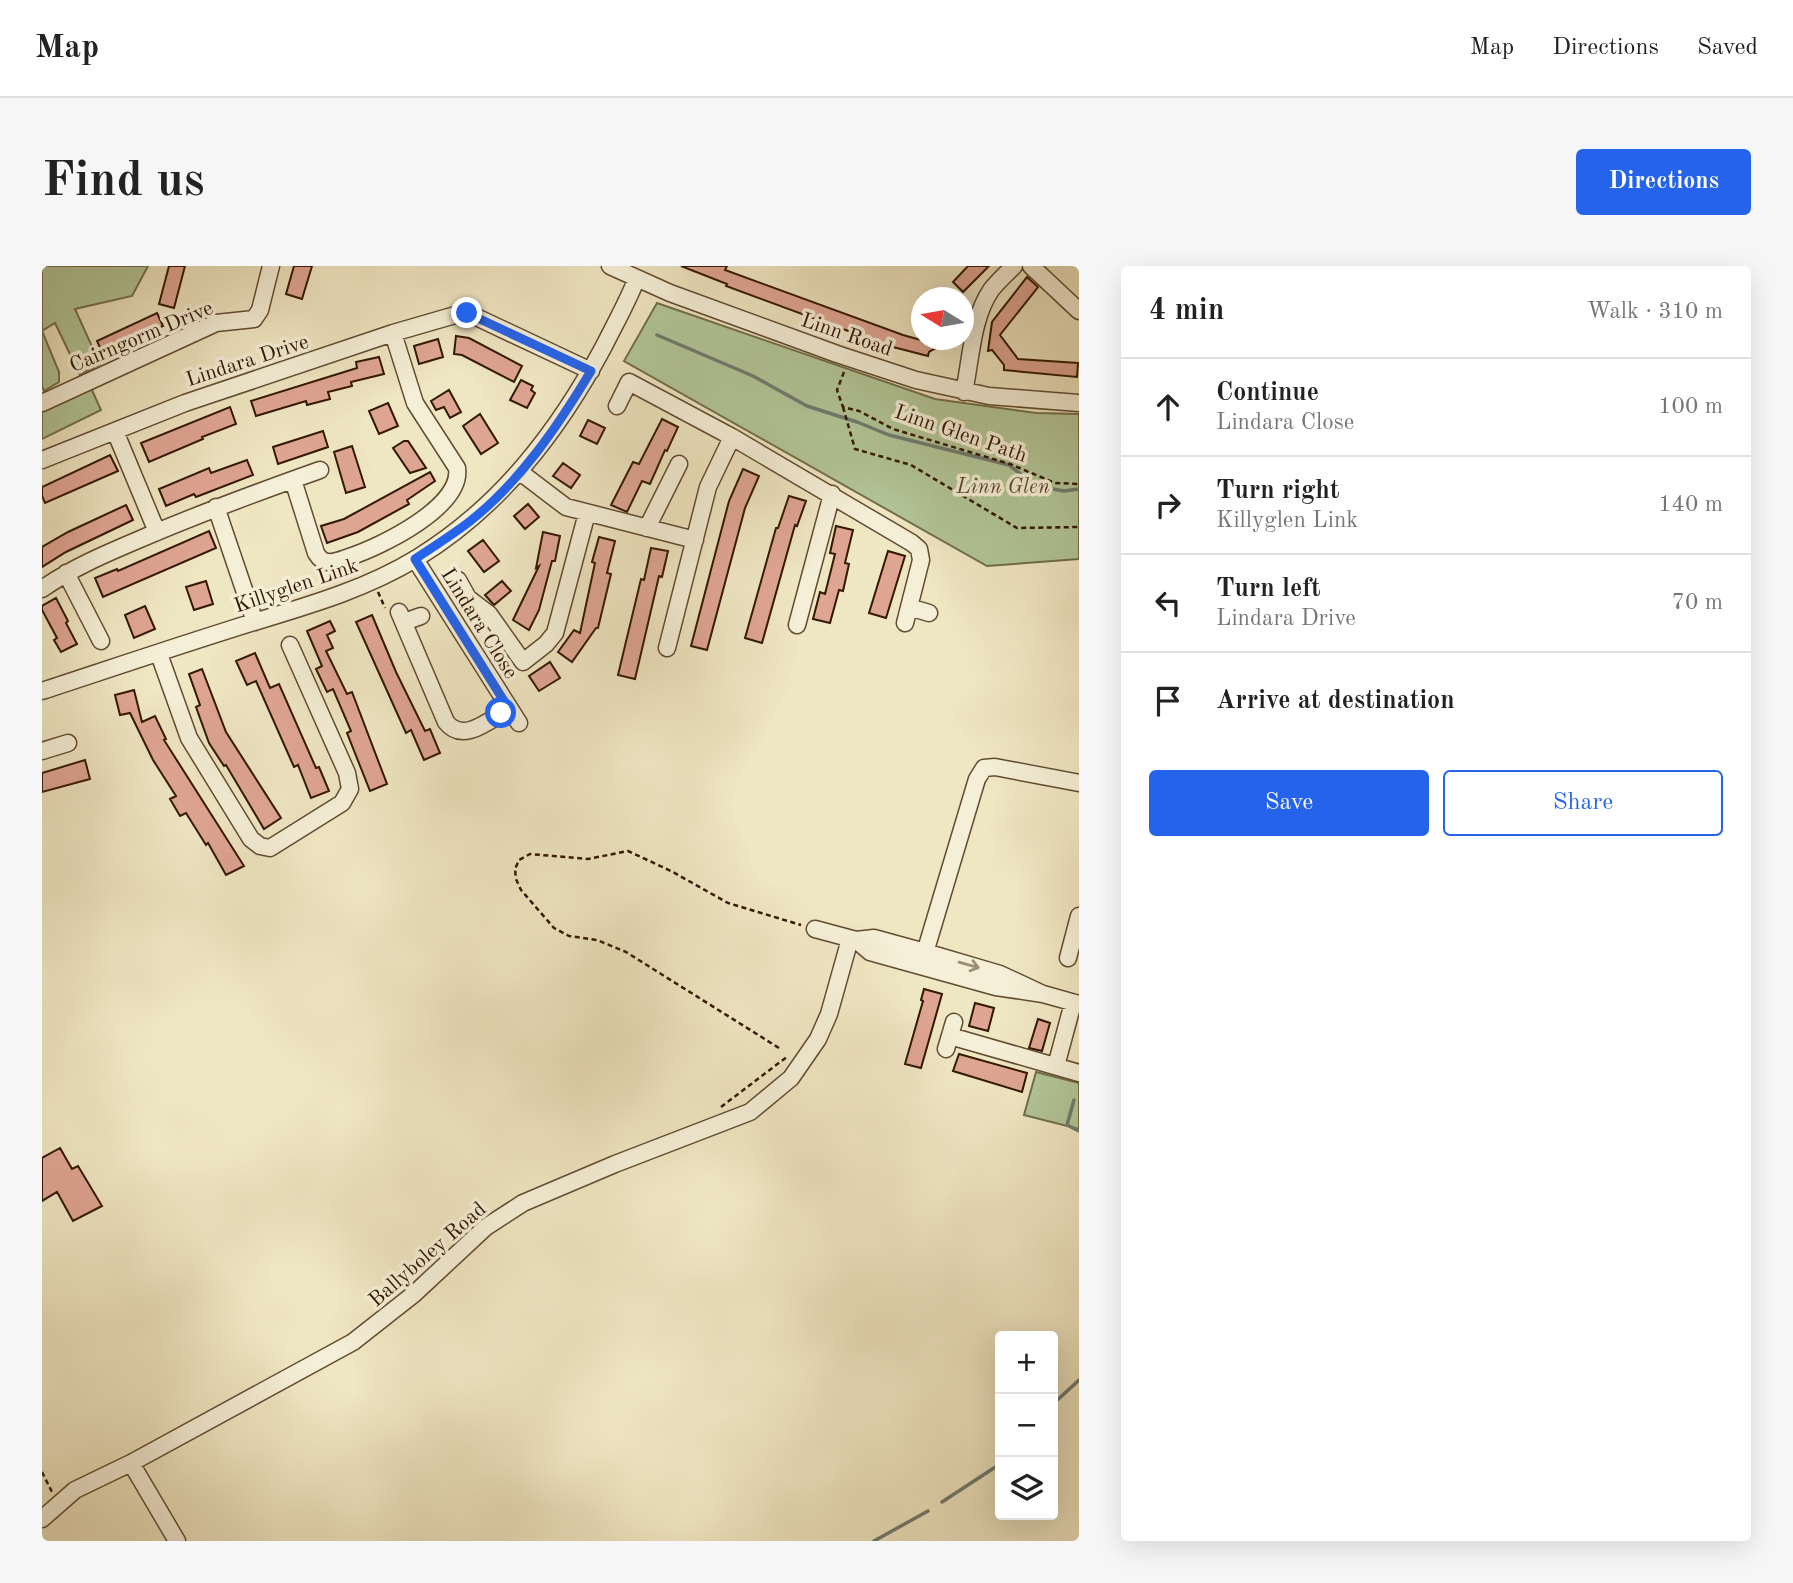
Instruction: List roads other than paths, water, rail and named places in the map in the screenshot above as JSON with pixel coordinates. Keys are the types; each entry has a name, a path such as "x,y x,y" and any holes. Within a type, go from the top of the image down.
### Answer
{"street":[{"name":"Cairngorm Drive","path":"42,403 216,323 248,321 258,315 271,266"},
{"name":"Linn Road","path":"610,266 636,279 849,359 916,380 964,392 1079,403"},
{"path":"964,392 983,305 991,291 1014,266"},
{"path":"1031,266 1079,311"},
{"name":"Killyglen Link","path":"42,691 255,622 317,605 415,559 470,521 520,472 572,402 591,371 636,279"},
{"name":"Lindara Drive","path":"42,460 185,403 393,333 460,314 469,314 591,371"},
{"path":"293,480 316,552 321,559 329,563 359,554 409,529 432,512 450,491 457,479 457,468 415,403 393,333"},
{"path":"617,405 629,382 732,437 912,543 919,549 921,560 907,615 929,612"},
{"path":"115,431 157,531"},
{"path":"667,648 711,480 732,437"},
{"path":"647,528 679,464"},
{"path":"42,589 66,573 157,531 320,470"},
{"path":"520,472 566,507 695,540"},
{"path":"797,625 832,494"},
{"path":"216,507 255,622"},
{"path":"457,580 468,598 489,614 523,662 555,633 587,513"},
{"name":"Lindara Close","path":"415,559 519,723"},
{"path":"66,573 102,641"},
{"name":"Lindara Close","path":"421,616 401,617 451,728 458,732 469,731 509,709"},
{"path":"159,654 191,744 251,839 260,846 270,848 342,803 348,796 350,787 347,773 290,645"},
{"path":"42,751 68,743"},
{"path":"923,959 977,779 984,768 995,767 1079,783"},
{"path":"1068,958 1079,916"},
{"path":"815,929 853,940 874,938 923,959 1000,974 1042,994 1076,1004 1056,1066"},
{"name":"Ballyboley Road","path":"42,1519 75,1490 131,1463 353,1342 414,1294 486,1227 523,1203 615,1164 751,1112 776,1093 802,1066 818,1039 836,1017 853,940"},
{"path":"950,1036 1079,1073"},
{"path":"131,1463 177,1541"}],"waterway":[{"path":"657,335 753,376 807,406 889,435 1009,465 1036,486 1064,491 1079,489"},
{"path":"1074,1100 1067,1125 1079,1131"},
{"path":"1058,1399 1079,1380"},
{"path":"942,1502 995,1467"},
{"path":"874,1541 928,1511"}],"park label":[{"name":"Linn Glen","path":"1003,486"}]}
